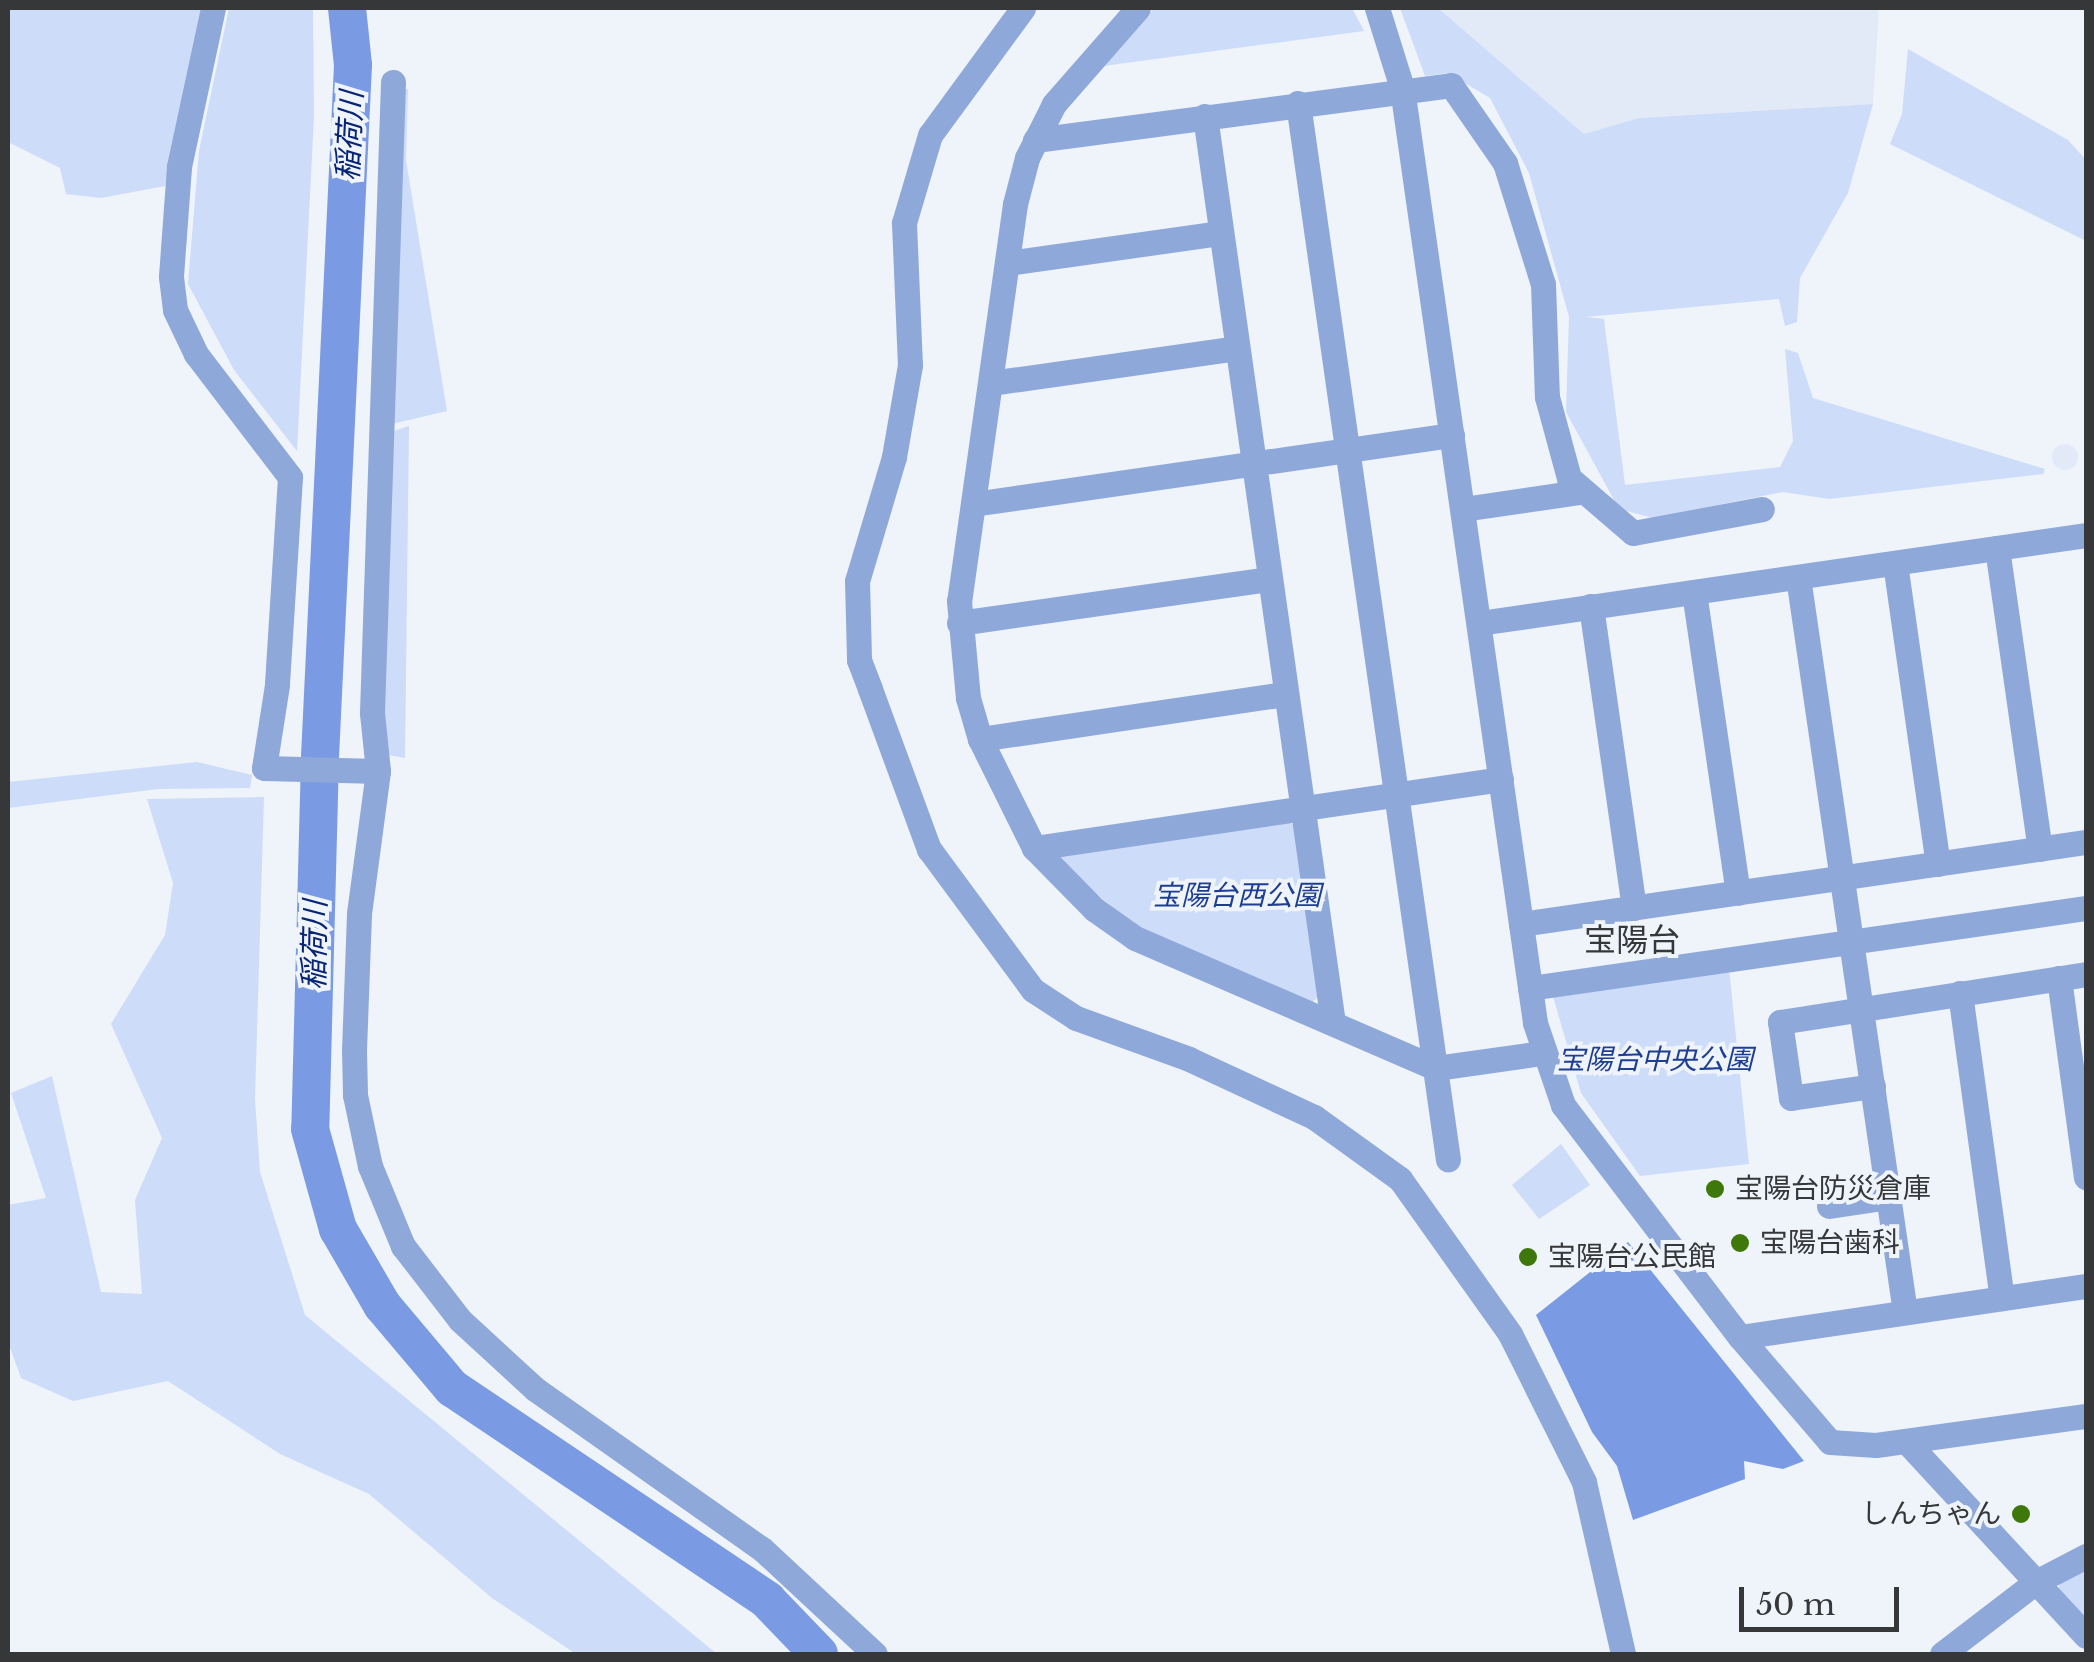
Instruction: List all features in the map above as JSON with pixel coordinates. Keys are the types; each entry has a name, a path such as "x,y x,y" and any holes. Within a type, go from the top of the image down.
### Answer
{"street":[{"path":"213,8 179,167 171,277 175,310 196,354 290,477 277,685 264,768 369,771"},
{"path":"1023,8 930,135 907,208 902,257 910,365 894,457 857,582 860,660 870,690 929,850 1033,990 1076,1018 1189,1059 1314,1117 1400,1179 1510,1334 1584,1482 1622,1654"},
{"path":"1138,8 1087,59 1035,140 1015,204 959,623 980,739 1034,848 1094,909 1135,938 1436,1068 1542,1053"},
{"path":"1377,8 1402,88 1530,988 1542,1053 1581,1132 1740,1337 1830,1442 1855,1447 2086,1416"},
{"path":"393,82 355,1095 370,1166 403,1246 460,1320 534,1389 762,1549 875,1654"},
{"path":"1035,140 1402,88 1451,86 1511,177 1543,284 1553,429 1580,492 1633,533 1762,510"},
{"path":"1298,103 1448,1158"},
{"path":"1205,116 1333,1023"},
{"path":"1007,262 1221,233"},
{"path":"991,383 1237,348"},
{"path":"972,504 1452,435"},
{"path":"1463,510 1580,492"},
{"path":"1479,623 2086,535"},
{"path":"1996,548 2040,849"},
{"path":"1896,563 1938,864"},
{"path":"1798,577 1848,942 1862,1010 1905,1312"},
{"path":"959,623 1270,579"},
{"path":"1694,592 1738,893"},
{"path":"1592,606 1634,908"},
{"path":"980,739 1286,694"},
{"path":"1034,848 1501,778"},
{"path":"1521,924 2086,842"},
{"path":"1530,988 2086,908"},
{"path":"1873,1086 1791,1098 1780,1022 2086,974"},
{"path":"2058,978 2086,1178"},
{"path":"1960,993 2002,1298"},
{"path":"1829,1206 1889,1197"},
{"path":"1740,1337 2086,1286"},
{"path":"1906,1441 2086,1636"},
{"path":"1942,1654 2036,1582 2086,1556"},
{"path":"2078,1654 2086,1645"}],"shaded area":[{"path":"1438,8 1879,8 1873,104 1639,118 1584,134"},
{"path":"2065,444 2074,448 2078,457 2074,466 2065,470 2056,466 2052,457 2056,448"}],"green space":[{"path":"8,8 201,8 165,186 101,198 66,194 60,168 8,142"},
{"path":"229,8 313,8 314,116 297,451 234,370 188,284 199,151"},
{"path":"1155,8 1352,8 1364,31 1096,67"},
{"path":"1400,8 1438,8 1584,134 1639,118 1873,104 1848,193 1800,278 1797,322 1785,326 1779,299 1586,317 1604,319 1625,485 1780,467 1793,441 1785,349 1798,353 1813,398 2045,469 2043,474 1829,499 1783,492 1653,518 1619,509 1566,412 1569,317 1529,173 1490,98 1448,73 1425,76"},
{"path":"1908,49 2068,140 2086,160 2086,241 1890,144 1902,114"},
{"path":"408,89 406,160 447,411 392,424 400,90"},
{"path":"409,426 405,758 383,754 380,681 394,431"},
{"path":"197,762 252,775 250,788 158,789 8,808 8,782"},
{"path":"264,797 255,1099 260,1172 305,1315 717,1654 576,1654 492,1598 369,1494 280,1454 168,1381 73,1401 21,1378 8,1342 8,1205 46,1198 11,1093 52,1076 101,1292 142,1294 135,1200 162,1138 111,1024 165,935 173,883 147,799"},
{"name":"宝陽台西公園","path":"1286,820 1296,827 1319,996 1310,1004 1139,929 1058,862 1063,853"},
{"name":"宝陽台中央公園","path":"1729,968 1749,1164 1640,1176 1581,1093 1552,993"},
{"path":"1561,1144 1590,1185 1539,1219 1512,1185"},
{"path":"2086,1568 2086,1620 2059,1593 2059,1581"}],"water":[{"path":"1628,1242 1804,1461 1783,1469 1744,1461 1745,1479 1633,1520 1617,1466 1592,1432 1536,1315"}],"waterway":[{"name":"稲荷川","path":"347,8 353,65 320,758 310,1129 338,1229 382,1305 452,1388 767,1600 819,1654"}],"place":[{"name":"宝陽台防災倉庫","path":"1715,1189"},
{"name":"宝陽台歯科","path":"1740,1243"},
{"name":"宝陽台公民館","path":"1528,1257"},
{"name":"しんちゃん","path":"2021,1514"}],"district":[{"name":"宝陽台","path":"1632,940"}]}
